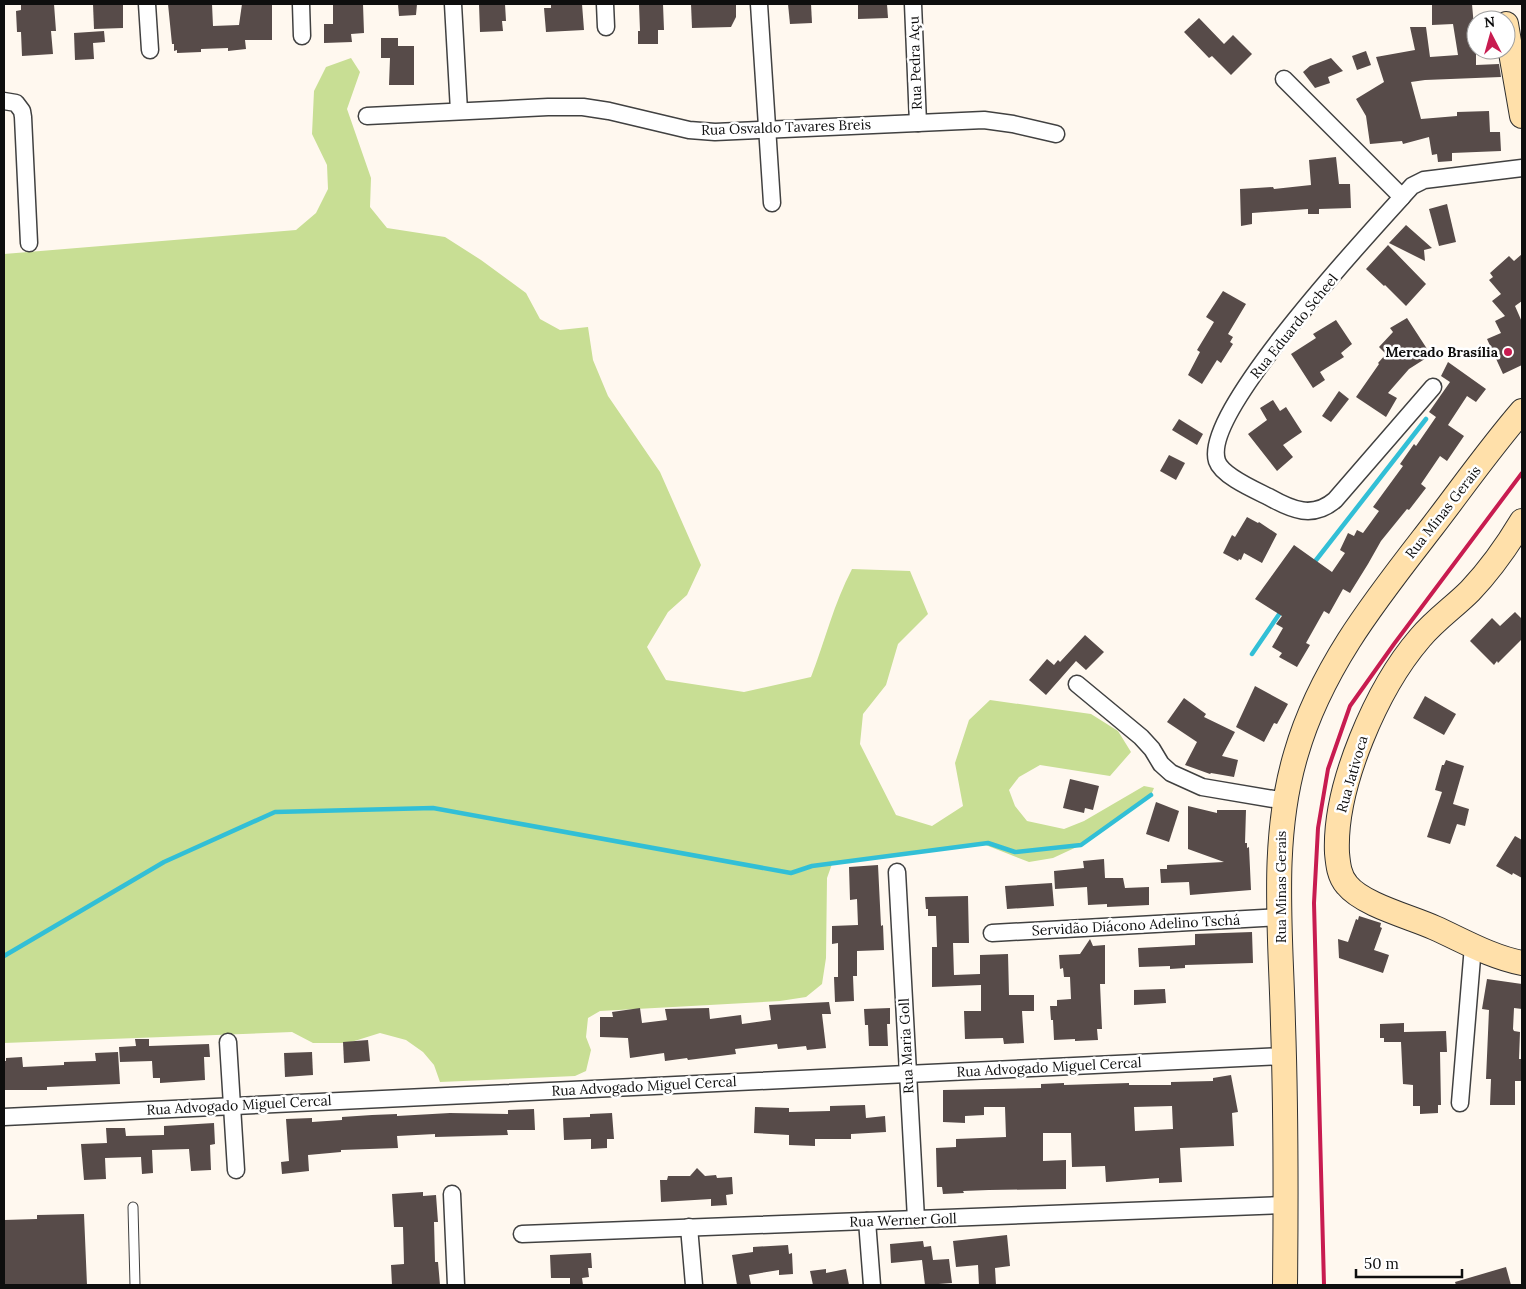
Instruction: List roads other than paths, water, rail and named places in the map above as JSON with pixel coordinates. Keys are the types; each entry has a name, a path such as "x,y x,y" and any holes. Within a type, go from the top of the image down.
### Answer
{"main road":[{"path":"1512,60 1522,116"},
{"name":"Rua Minas Gerais","path":"1285,1285 1284,1056 1279,866 1285,801 1296,753 1324,682 1354,630 1522,411"},
{"name":"Rua Jativoca","path":"1522,521 1511,540 1486,573 1420,638 1390,680 1365,729 1346,786 1336,838 1341,875 1346,885 1355,893 1369,901 1435,928 1498,957 1522,963"}],"street":[{"path":"147,4 150,50"},
{"path":"301,4 302,36"},
{"path":"453,4 459,111"},
{"path":"605,4 606,27"},
{"path":"759,4 772,203"},
{"name":"Rua Pedra Açu","path":"913,4 918,123"},
{"path":"1284,79 1402,197"},
{"path":"4,101 16,103 24,117 29,243"},
{"name":"Rua Osvaldo Tavares Breis","path":"367,116 583,107 609,111 689,130 731,132 984,120 1056,134"},
{"name":"Rua Eduardo Scheel","path":"1433,387 1326,508 1302,511 1287,508 1224,472 1218,462 1216,452 1220,435 1237,401 1264,358 1412,186 1424,180 1522,168"},
{"path":"1077,684 1141,737 1152,749 1161,764 1171,772 1202,788 1285,801"},
{"name":"Rua Maria Goll","path":"898,872 916,1219"},
{"name":"Servidão Diácono Adelino Tschá","path":"992,932 1280,917"},
{"path":"1460,1102 1473,946"},
{"path":"228,1042 236,1170"},
{"name":"Rua Advogado Miguel Cercal","path":"4,1116 1284,1056"},
{"path":"452,1194 456,1285"},
{"name":"Rua Werner Goll","path":"522,1234 1285,1205"},
{"path":"867,1221 872,1285"},
{"path":"689,1228 694,1285"}],"lane":[{"path":"133,1207 135,1285"}],"waterway":[{"path":"1313,564 1426,419"},
{"path":"1252,654 1282,610"},
{"path":"4,956 164,862 275,812 433,808 791,873 812,866 988,843 1015,852 1081,845 1151,795"}],"railway":[{"path":"1324,1285 1314,903 1318,828 1328,769 1350,706 1522,473"}],"place":[{"name":"Mercado Brasília","path":"1508,352"}]}
